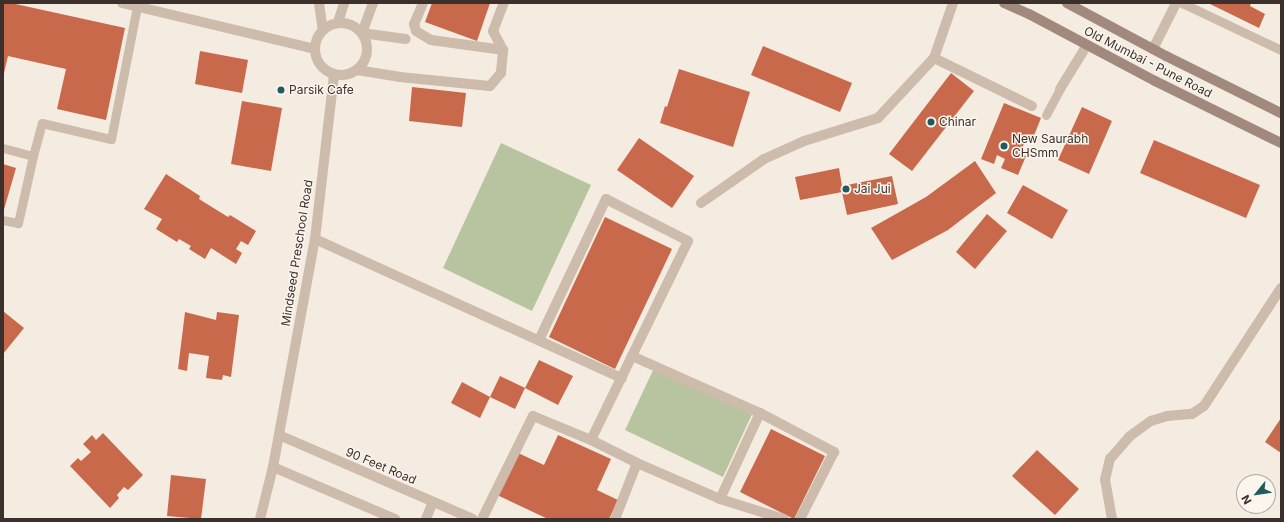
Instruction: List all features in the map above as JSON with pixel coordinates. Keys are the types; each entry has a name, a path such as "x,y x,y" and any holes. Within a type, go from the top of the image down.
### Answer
{"main road":[{"name":"Old Mumbai - Pune Road","path":"1004,3 1029,14 1155,82 1281,143"},
{"name":"Old Mumbai - Pune Road","path":"1067,3 1153,49 1281,113"}],"street":[{"path":"122,3 315,49"},
{"path":"319,3 323,30"},
{"path":"338,22 344,3"},
{"path":"362,33 373,3"},
{"path":"423,3 414,24 416,31 431,40 502,50"},
{"path":"357,70 400,77 490,86 501,73 502,50 493,31 504,3"},
{"path":"701,203 764,159 804,141 878,118 934,58 953,3"},
{"path":"1153,49 1182,3"},
{"path":"338,22 349,23 359,29 366,39 368,52 363,64 357,70 342,75 330,73 320,66 315,55 315,49 317,39 323,30 327,26 338,22"},
{"path":"362,33 406,39"},
{"path":"1060,89 1087,45"},
{"path":"934,58 1032,106"},
{"name":"Mindseed Preschool Road","path":"273,467 315,239 334,74"},
{"path":"539,340 606,199 688,241 591,440"},
{"path":"315,239 622,378"},
{"path":"1112,519 1105,480 1110,458 1130,436 1151,421 1167,416 1192,414 1204,406 1281,288"},
{"path":"632,356 760,413 834,452 800,519"},
{"path":"720,499 760,413"},
{"path":"482,519 533,416 591,440 637,463 720,499 784,519"},
{"name":"90 Feet Road","path":"279,435 473,519"},
{"path":"615,519 637,463"},
{"path":"260,519 273,467 395,519"},
{"path":"426,519 433,502"}],"lane":[{"path":"1182,3 1281,50"},
{"path":"3,220 18,223 42,123 111,138 137,7"},
{"path":"1046,115 1060,89"},
{"path":"3,148 33,156"}],"green space":[{"path":"501,143 591,185 532,311 443,268"},
{"path":"655,366 753,412 723,477 625,430"}],"building":[{"path":"3,3 11,3 125,28 106,120 57,109 66,69 8,56 3,77"},
{"path":"432,3 490,3 477,41 425,22"},
{"path":"1208,3 1251,3 1250,6 1265,14 1259,28"},
{"path":"763,46 852,83 840,112 751,75"},
{"path":"200,51 248,60 242,93 195,84"},
{"path":"679,69 750,92 733,147 660,123 665,106 667,107"},
{"name":"Chinar","path":"951,73 974,91 912,171 889,154"},
{"path":"412,87 466,93 462,127 409,121"},
{"path":"242,101 282,108 271,171 231,164"},
{"name":"New Saurabh CHSmm","path":"1004,103 1041,118 1033,138 1027,136 1020,154 1026,156 1018,175 1001,168 1005,159 997,155 994,164 981,159"},
{"path":"1082,107 1112,121 1089,174 1058,160"},
{"path":"639,138 694,176 672,208 617,170"},
{"path":"1154,140 1260,185 1246,218 1140,173"},
{"path":"975,161 996,193 948,230 892,260 871,228 926,197"},
{"path":"3,164 16,168 3,213"},
{"name":"Jai Jui","path":"839,168 842,186 892,176 898,204 847,215 842,192 800,200 795,177"},
{"path":"166,174 200,196 199,199 228,217 230,215 256,231 248,245 241,241 236,249 242,253 236,264 211,248 205,259 189,249 191,246 179,239 177,242 156,229 162,219 144,209"},
{"path":"1023,185 1068,210 1052,239 1007,213"},
{"path":"987,214 1007,231 975,269 956,252"},
{"path":"605,217 672,249 615,369 549,337"},
{"path":"3,311 24,328 3,354"},
{"path":"185,312 216,320 217,312 239,315 231,377 223,375 222,380 206,378 209,356 189,353 187,371 178,369"},
{"path":"539,360 573,376 558,405 525,388"},
{"path":"500,376 525,388 515,409 490,397"},
{"path":"462,382 490,397 480,418 451,403"},
{"path":"1281,418 1281,453 1265,442"},
{"path":"771,429 825,456 794,519 740,492"},
{"path":"103,433 143,475 128,490 124,487 117,495 119,498 110,508 70,466 78,458 81,461 91,452 83,444 92,435 96,440"},
{"path":"558,435 611,459 597,490 618,500 609,519 548,519 497,495 516,452 544,465"},
{"path":"1037,450 1079,489 1055,515 1012,476"},
{"path":"171,475 206,479 201,519 167,516"}],"place":[{"name":"Parsik Cafe","path":"281,90"},
{"name":"Chinar","path":"931,122"},
{"name":"New Saurabh CHSmm","path":"1004,146"},
{"name":"Jai Jui","path":"846,189"}]}
